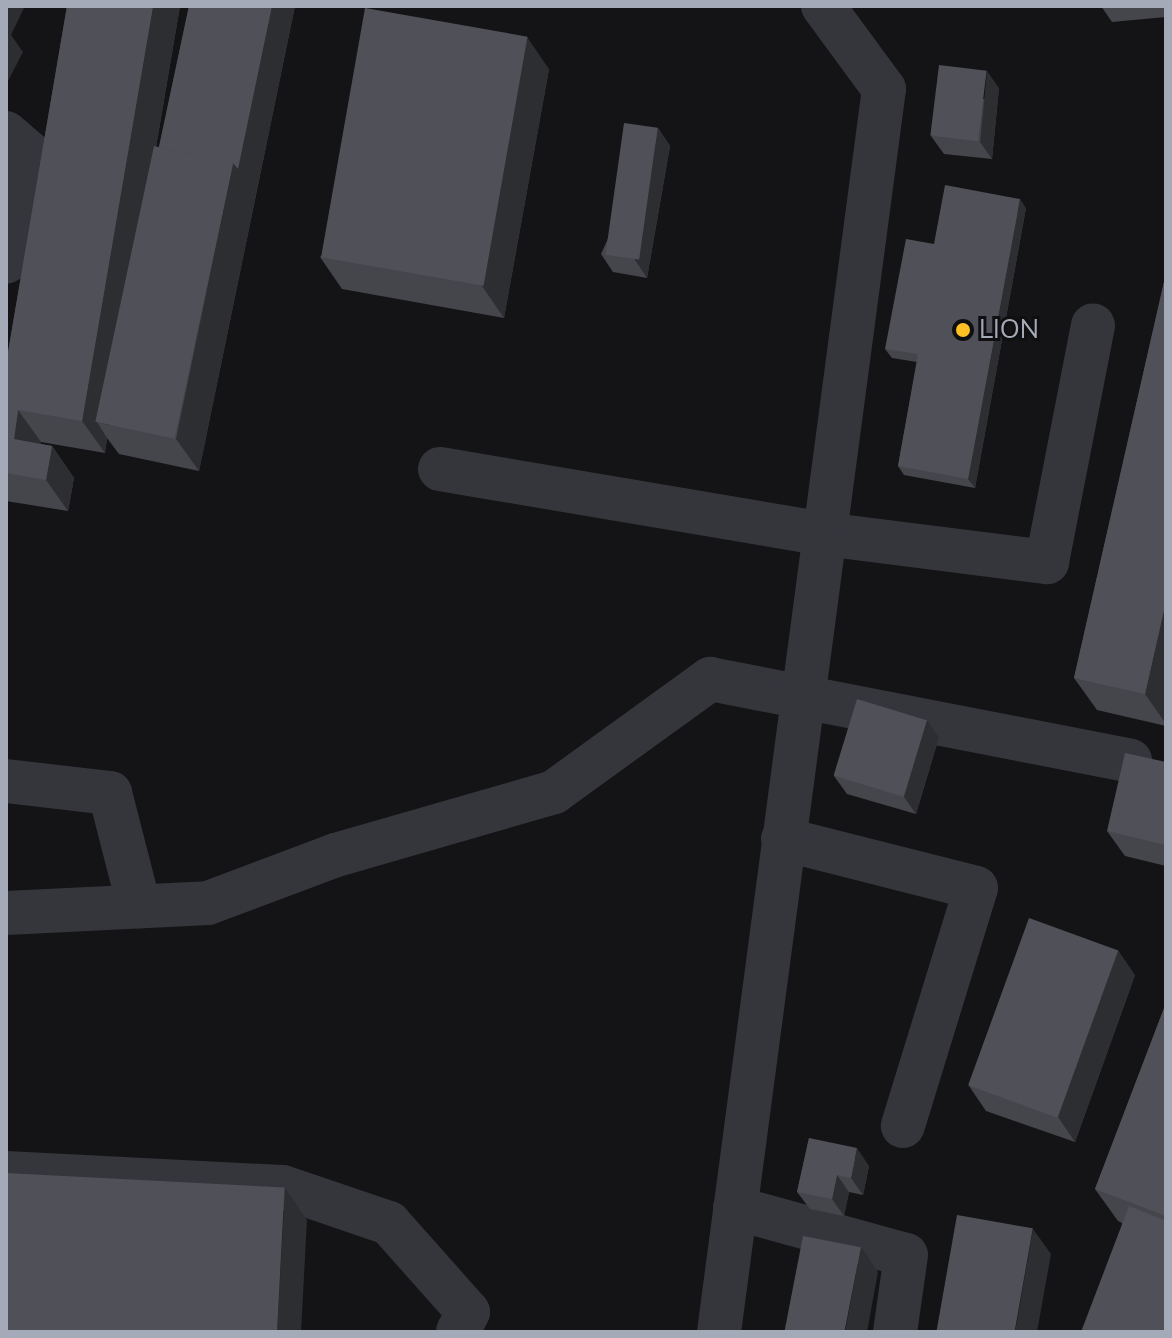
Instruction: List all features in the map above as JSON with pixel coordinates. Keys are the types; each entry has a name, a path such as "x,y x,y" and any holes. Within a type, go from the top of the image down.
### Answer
{"lane":[{"path":"719,1332 884,89 823,6"},
{"path":"6,133 29,153 6,262"},
{"path":"440,469 824,534 1047,562 1093,325"},
{"path":"6,913 208,903 336,855 554,792 710,679 803,693 1130,761"},
{"path":"6,781 110,793 139,906"},
{"path":"783,839 976,888 903,1126"},
{"path":"6,1173 283,1187 389,1223 468,1312 458,1332"},
{"path":"735,1208 906,1255 895,1332"}],"building":[{"path":"67,6 153,6 82,421 18,410 14,439 52,446 46,480 6,473 6,364"},
{"path":"189,6 272,6 238,169 233,163 159,147"},
{"path":"365,8 527,37 484,286 321,257"},
{"path":"939,65 987,71 978,141 930,135"},
{"path":"624,123 658,128 639,259 605,255"},
{"path":"154,146 233,163 175,439 95,422"},
{"path":"945,185 1020,199 968,479 898,466 918,354 885,349 906,239 934,244"},
{"path":"1166,273 1166,601 1145,694 1074,678"},
{"path":"857,699 927,720 903,797 834,776"},
{"path":"1125,753 1166,762 1166,845 1107,831"},
{"path":"1029,918 1118,950 1057,1118 968,1085"},
{"path":"1166,1003 1166,1216 1095,1189"},
{"path":"809,1138 857,1148 851,1178 837,1175 832,1199 797,1192"},
{"path":"6,1173 285,1188 277,1332 6,1332"},
{"path":"1129,1206 1166,1221 1166,1332 1081,1332"},
{"path":"957,1215 1033,1228 1015,1332 936,1332"},
{"path":"803,1236 861,1247 844,1332 784,1332"}],"place":[{"name":"LION","path":"963,330"}]}
